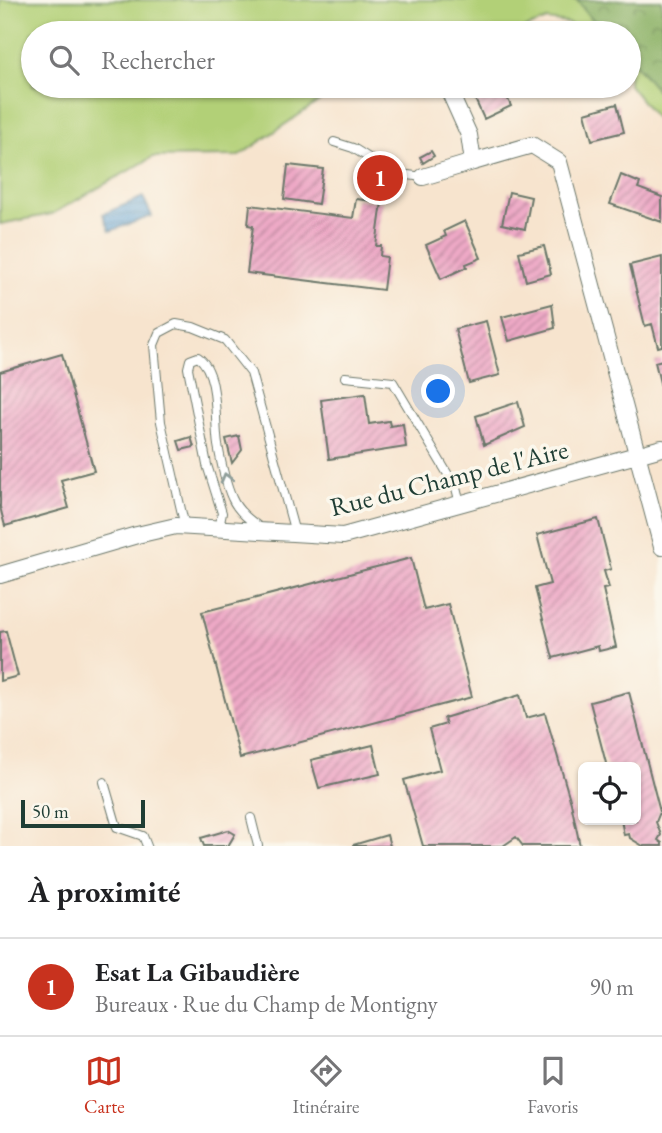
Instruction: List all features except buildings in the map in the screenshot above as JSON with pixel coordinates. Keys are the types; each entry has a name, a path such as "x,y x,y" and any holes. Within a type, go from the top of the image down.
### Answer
{"street":[{"path":"452,98 469,135 473,162"},
{"path":"423,177 532,145 559,162 662,547"},
{"name":"Rue du Champ de l'Aire","path":"0,575 176,526 343,536 410,522 460,504 662,448"}],"lane":[{"path":"334,142 353,148 393,173 423,177"},
{"path":"185,527 161,422 154,345 159,334 176,324 193,327 225,340 251,373 295,533"},
{"path":"219,528 222,513 207,465 188,368 190,360 198,357 205,362 215,400 218,445 232,498 242,513 265,531"},
{"path":"345,377 393,382 456,488 460,504"},
{"path":"104,782 117,828 143,836 147,846"},
{"path":"251,818 258,846"}],"green space":[{"path":"0,0 577,0 595,21 21,21 21,98 324,98 239,156 153,157 52,214 0,224"},
{"path":"577,0 662,0 662,96 641,71 641,21 595,21"},
{"path":"641,71 662,96 662,126 639,98"}],"water":[{"path":"143,197 152,216 110,231 103,214"}],"place":[{"name":"Esat La Gibaudière","path":"380,178"}]}
